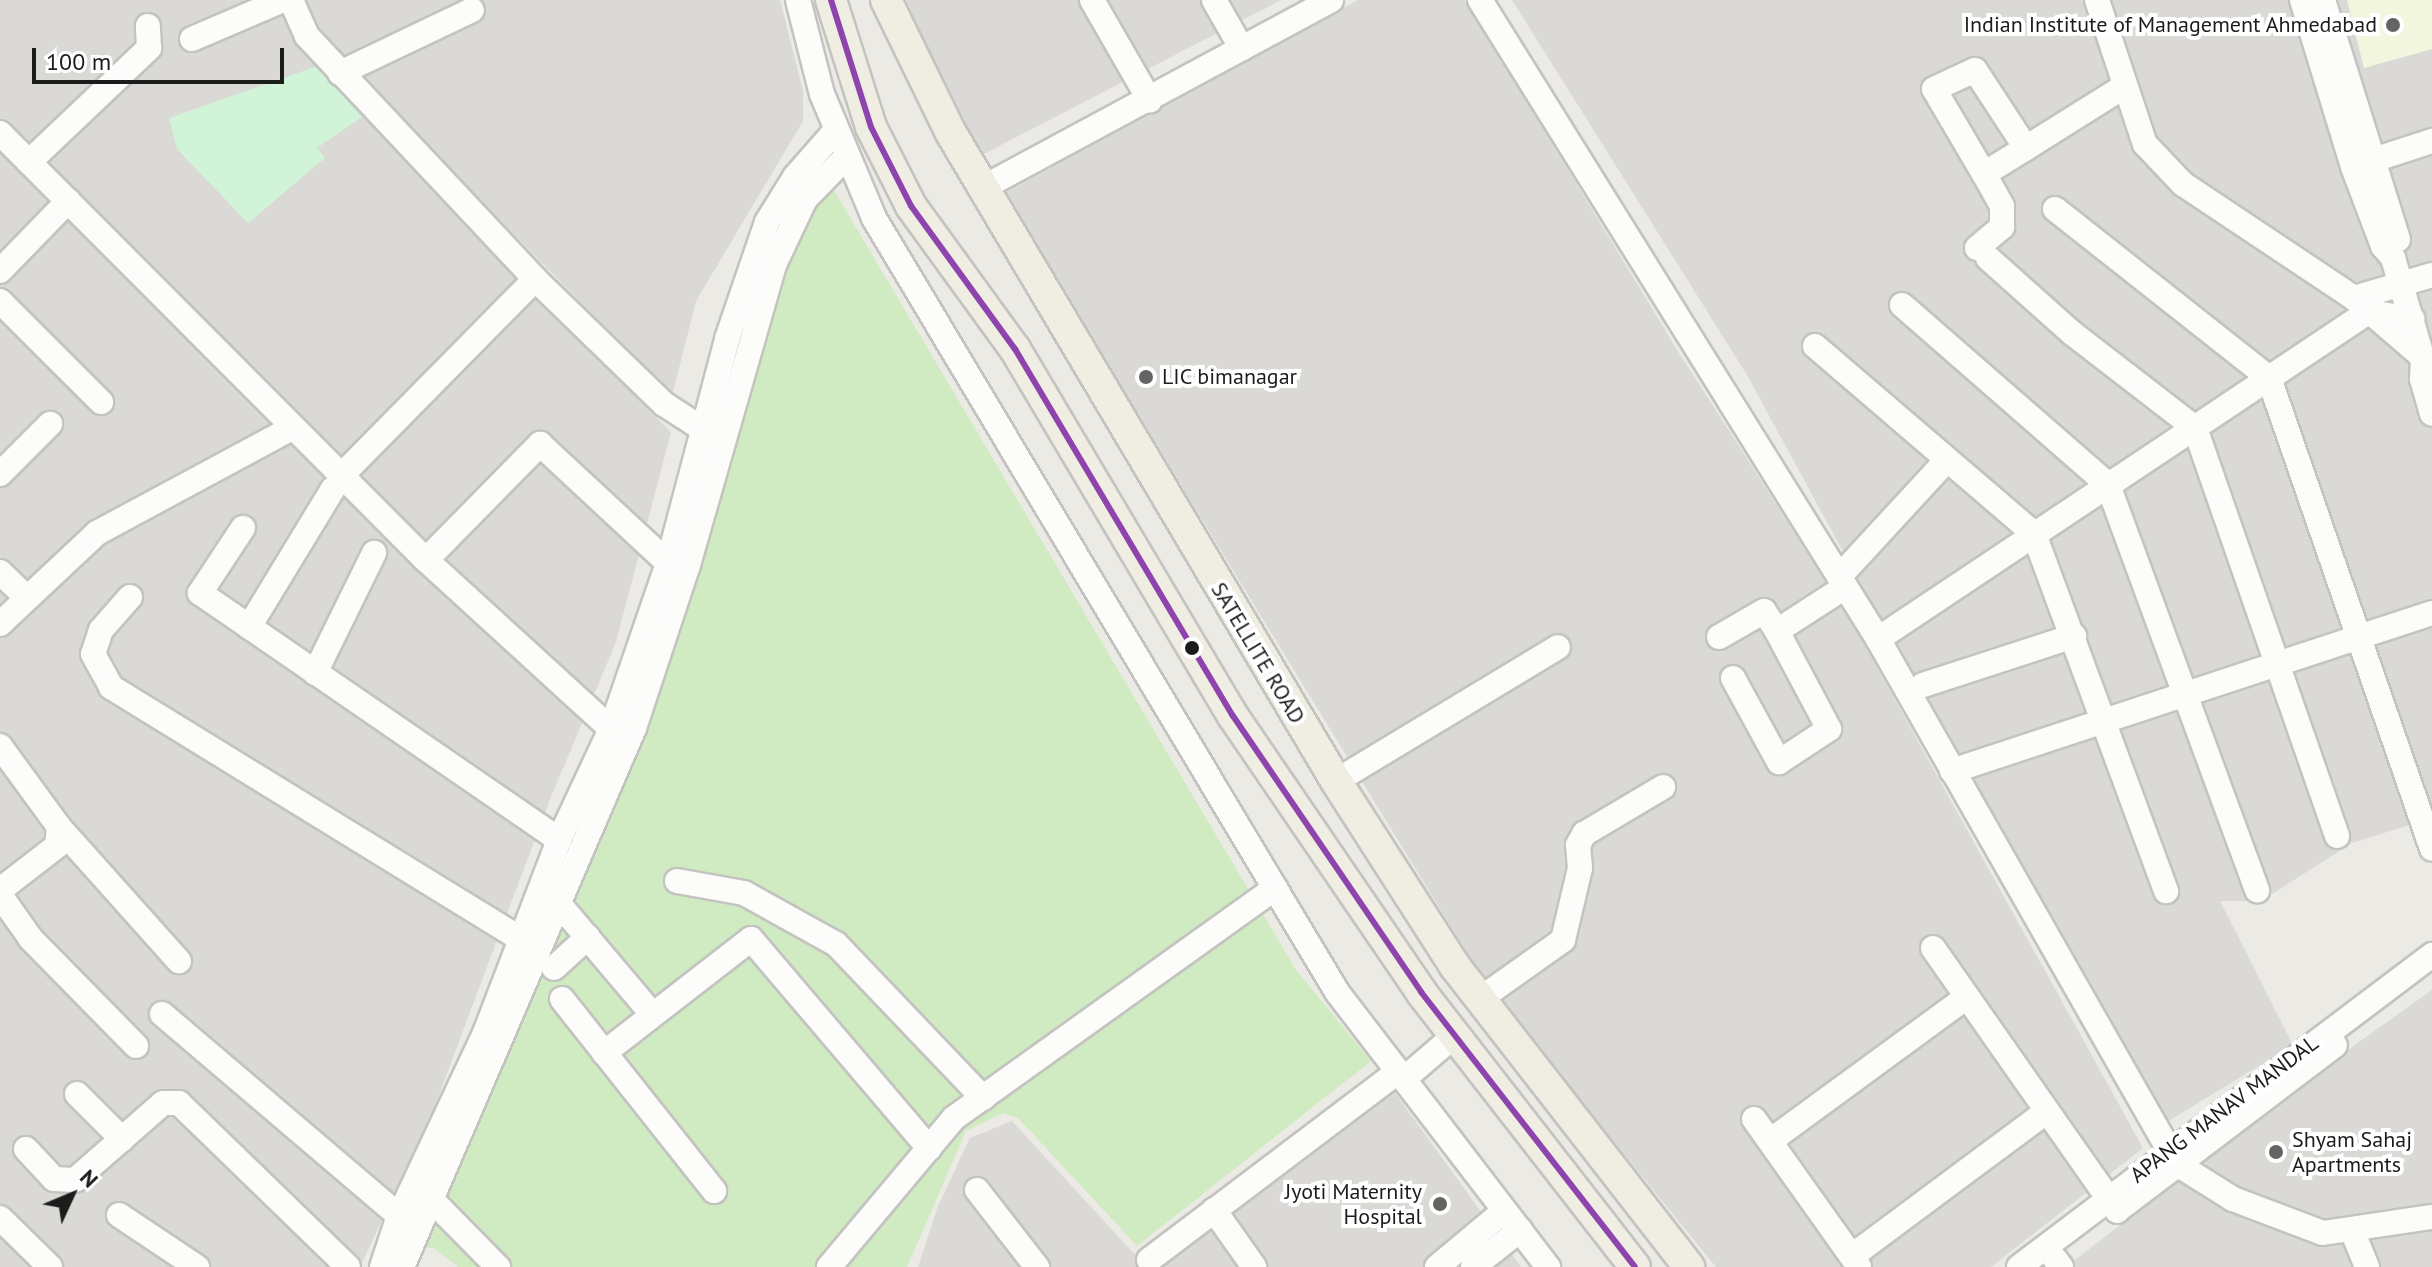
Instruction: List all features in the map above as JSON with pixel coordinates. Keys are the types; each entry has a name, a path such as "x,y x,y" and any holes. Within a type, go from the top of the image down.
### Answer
{"main road":[{"path":"831,0 871,127 913,207 1015,349 1233,716 1455,1035 1635,1267"},
{"name":"SATELLITE ROAD","path":"886,0 951,133 986,186 1126,433 1336,781 1480,999 1689,1267"}],"street":[{"path":"192,39 283,0"},
{"path":"291,0 307,36 535,279 664,404 711,434"},
{"path":"798,0 836,130 879,227 1337,992 1548,1267"},
{"path":"1092,0 1150,101"},
{"path":"1214,0 1242,49"},
{"path":"986,186 1150,101 1331,0"},
{"path":"1480,0 1878,639 2173,1157 2233,1199 2323,1233 2432,1217"},
{"path":"2097,0 2145,144 2183,184 2361,305 2428,362"},
{"path":"2302,0 2362,164 2398,242 2393,258 2428,362 2422,379 2432,414"},
{"path":"2323,0 2362,164"},
{"path":"340,73 472,10"},
{"path":"29,162 149,48 148,26"},
{"path":"2026,148 1975,70 1941,82 1935,96 2002,206 2002,227 1983,253 2072,333 2195,428 2274,665 2337,836"},
{"path":"1984,174 2125,86"},
{"path":"382,1267 399,1216 422,1190 468,1122 634,728 688,565 711,434 767,222 795,177 836,130"},
{"path":"0,133 292,428 337,483 611,729"},
{"path":"2362,164 2432,141"},
{"path":"402,1267 422,1190 559,840 611,729 711,434 791,223 819,180 847,156"},
{"path":"0,271 68,201"},
{"path":"879,227 913,207"},
{"path":"2055,209 2269,378 2361,636 2432,849"},
{"path":"1878,639 2269,378 2361,305 2432,275"},
{"path":"249,627 337,483 535,279"},
{"path":"0,301 101,402"},
{"path":"1902,305 2108,485 2187,693 2257,891"},
{"path":"2361,305 2412,319"},
{"path":"1815,346 2034,534 2107,720 2166,891"},
{"path":"0,474 50,424"},
{"path":"0,624 97,533 292,428"},
{"path":"426,560 540,444 668,563"},
{"path":"1777,631 1842,582 1947,460"},
{"path":"243,528 200,593 559,840"},
{"path":"315,673 374,553"},
{"path":"0,572 27,598"},
{"path":"130,597 101,630 93,654 111,687 520,939"},
{"path":"1719,637 1764,611 1829,729 1779,762 1733,678"},
{"path":"1952,771 2432,613"},
{"path":"1923,685 2074,636"},
{"path":"1336,781 1558,647"},
{"path":"0,746 59,827 179,961"},
{"path":"1480,999 1563,940 1584,834 1663,787"},
{"path":"59,827 57,846 0,893 31,939 136,1046"},
{"path":"677,881 744,893 836,944 983,1098"},
{"path":"829,1267 954,1118 1275,888"},
{"path":"560,905 652,1014"},
{"path":"554,968 588,937"},
{"path":"604,1053 751,939 929,1148"},
{"path":"1933,948 2113,1204 2054,1264"},
{"name":"APANG MANAV MANDAL","path":"2019,1267 2113,1204 2432,955"},
{"path":"2173,1157 2432,972"},
{"path":"1770,1141 1967,997"},
{"path":"562,999 714,1191"},
{"path":"162,1014 399,1216"},
{"path":"1149,1260 1455,1035"},
{"path":"77,1094 122,1139"},
{"path":"26,1149 64,1183 75,1180 163,1103 179,1103 348,1267"},
{"path":"1754,1119 1856,1262 2047,1111"},
{"path":"422,1190 498,1267"},
{"path":"977,1190 1037,1267"},
{"path":"1214,1210 1254,1267"},
{"path":"1437,1267 1504,1211"},
{"path":"119,1215 197,1267"},
{"path":"0,1218 46,1266"},
{"path":"1473,1267 1520,1230"},
{"path":"2352,1230 2367,1267"}],"shaded area":[{"path":"0,0 279,0 366,114 516,277 671,432 616,642 551,797 431,1116 360,1267 0,1267"},
{"path":"303,0 780,0 803,91 803,121 696,301 672,396 317,33"},
{"path":"906,0 1281,0 978,157"},
{"path":"1358,0 1465,0 1679,353 1852,622 2143,1148 1991,1267 1716,1267 1489,989 1003,194"},
{"path":"1512,0 2347,0 2364,67 2432,49 2432,818 2352,843 2261,901 2220,901 2293,1045 2167,1122 1977,798 1747,375"},
{"name":"Indian Institute of Management Ahmedabad","path":"2347,0 2432,0 2432,49 2364,68"},
{"path":"326,63 366,114 317,148 325,158 248,223 177,149 169,118"},
{"path":"2432,990 2432,1267 2066,1267 2310,1077"},
{"path":"1385,1079 1521,1267 918,1267 938,1206 970,1138 1012,1121 1138,1258 1372,1080"}],"green space":[{"path":"826,177 1296,970 1371,1061 1137,1246 1018,1118 1003,1113 966,1131 907,1267 458,1267 433,1248 412,1246 402,1233 715,430 762,262"}],"transit line":[{"path":"831,0 871,127 911,206 1015,349 1233,716 1421,992 1635,1267"}],"place":[{"name":"Indian Institute of Management Ahmedabad","path":"2393,25"},
{"name":"LIC bimanagar","path":"1146,377"},
{"name":"Shyam Sahaj Apartments","path":"2276,1152"},
{"name":"Jyoti Maternity Hospital","path":"1440,1204"}]}
